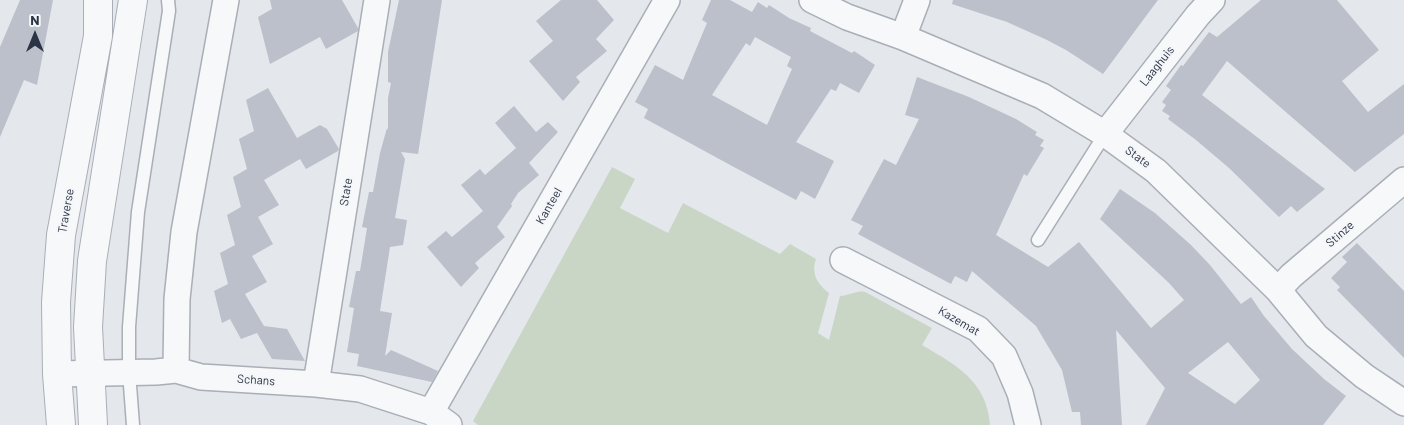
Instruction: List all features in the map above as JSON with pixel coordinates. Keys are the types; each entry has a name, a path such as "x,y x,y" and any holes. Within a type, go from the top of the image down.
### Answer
{"street":[{"name":"Traverse","path":"61,425 57,374 56,302 61,235 98,36 98,0"},
{"path":"93,425 88,327 92,261 133,0"},
{"path":"176,370 177,299 184,232 226,0"},
{"name":"State","path":"316,384 377,0"},
{"name":"Kanteel","path":"440,418 667,0"},
{"name":"State","path":"812,0 847,17 903,37 1042,96 1105,134 1156,170 1278,290 1316,336 1364,376 1404,403"},
{"path":"903,37 917,0"},
{"name":"Laaghuis","path":"1105,134 1198,15 1212,0"},
{"name":"Stinze","path":"1278,290 1404,180"},
{"name":"Kazemat","path":"843,260 978,329 1004,356 1020,392 1028,425"},
{"name":"Schans","path":"57,374 176,370 201,377 316,384 360,389 440,418"}],"lane":[{"path":"133,425 128,372 129,327 138,212 169,11 168,0"},
{"path":"1038,240 1105,134"}],"green space":[{"path":"612,167 635,179 620,208 668,233 683,203 780,254 790,244 816,259 814,269 816,278 829,293 818,333 829,340 840,296 859,292 865,292 932,328 922,345 947,360 968,376 983,397 988,410 990,425 478,425 473,421"}],"building":[{"path":"20,0 53,0 37,85 24,80 0,137 0,47"},
{"path":"270,0 342,0 358,31 326,49 320,37 270,64 258,17 272,9"},
{"path":"399,0 442,0 418,154 401,152 405,159 395,218 407,220 403,245 390,247 380,311 392,313 385,356 391,350 438,371 432,382 357,366 359,354 347,352 354,308 349,307 356,271 360,271 367,228 362,227 369,192 373,192 380,153 387,128 388,130 388,98 391,83 388,82 388,52"},
{"path":"561,0 597,0 614,20 596,39 607,51 576,77 580,82 563,101 529,61 553,41 536,21"},
{"path":"711,0 730,0 752,12 758,2 767,8 769,5 789,18 811,28 810,31 852,53 854,51 875,65 859,93 840,83 836,91 831,89 796,142 834,161 815,199 801,191 796,200 644,118 648,109 635,102 655,65 683,80 707,23 702,20","holes":["755,37 791,57 787,66 792,69 767,125 712,95 746,43 750,46"]},
{"path":"953,0 1158,0 1103,74 1047,40 1007,22 952,4"},
{"path":"1261,0 1337,0 1379,50 1342,81 1368,112 1404,84 1404,134 1355,172 1227,61 1202,95 1325,189 1297,212 1291,206 1279,217 1229,168 1168,119 1170,116 1162,111 1166,105 1162,102 1171,90 1166,86 1209,32 1217,37"},
{"path":"917,77 969,97 1016,119 1037,132 1035,135 1044,140 1040,146 1044,148 1027,176 1024,174 996,235 1048,267 1079,242 1151,328 1184,300 1169,283 1100,219 1120,189 1155,213 1191,245 1210,265 1241,304 1251,297 1264,316 1292,349 1324,379 1346,396 1323,425 1146,425 1165,388 1116,330 1122,425 1081,425 1080,412 1072,412 1062,370 1036,326 972,271 967,282 955,276 951,284 858,234 863,226 851,220 884,159 896,165 919,119 905,115","holes":["1228,342 1260,380 1235,404 1188,373"]},
{"path":"268,88 297,138 320,125 327,129 339,149 306,169 300,159 264,180 279,205 258,217 273,244 252,256 267,282 245,294 264,326 287,329 305,361 272,359 257,333 241,339 230,319 222,323 214,291 228,284 220,253 235,245 227,215 241,207 233,177 247,169 239,139 254,131 246,100"},
{"path":"514,106 536,132 548,122 558,132 529,163 539,175 518,193 511,204 512,206 497,227 505,237 475,263 479,268 461,287 427,247 446,231 452,237 483,211 461,185 480,169 485,175 516,148 495,123"},
{"path":"1357,243 1404,291 1404,358 1337,290 1340,287 1331,278 1347,262 1342,257"}]}
